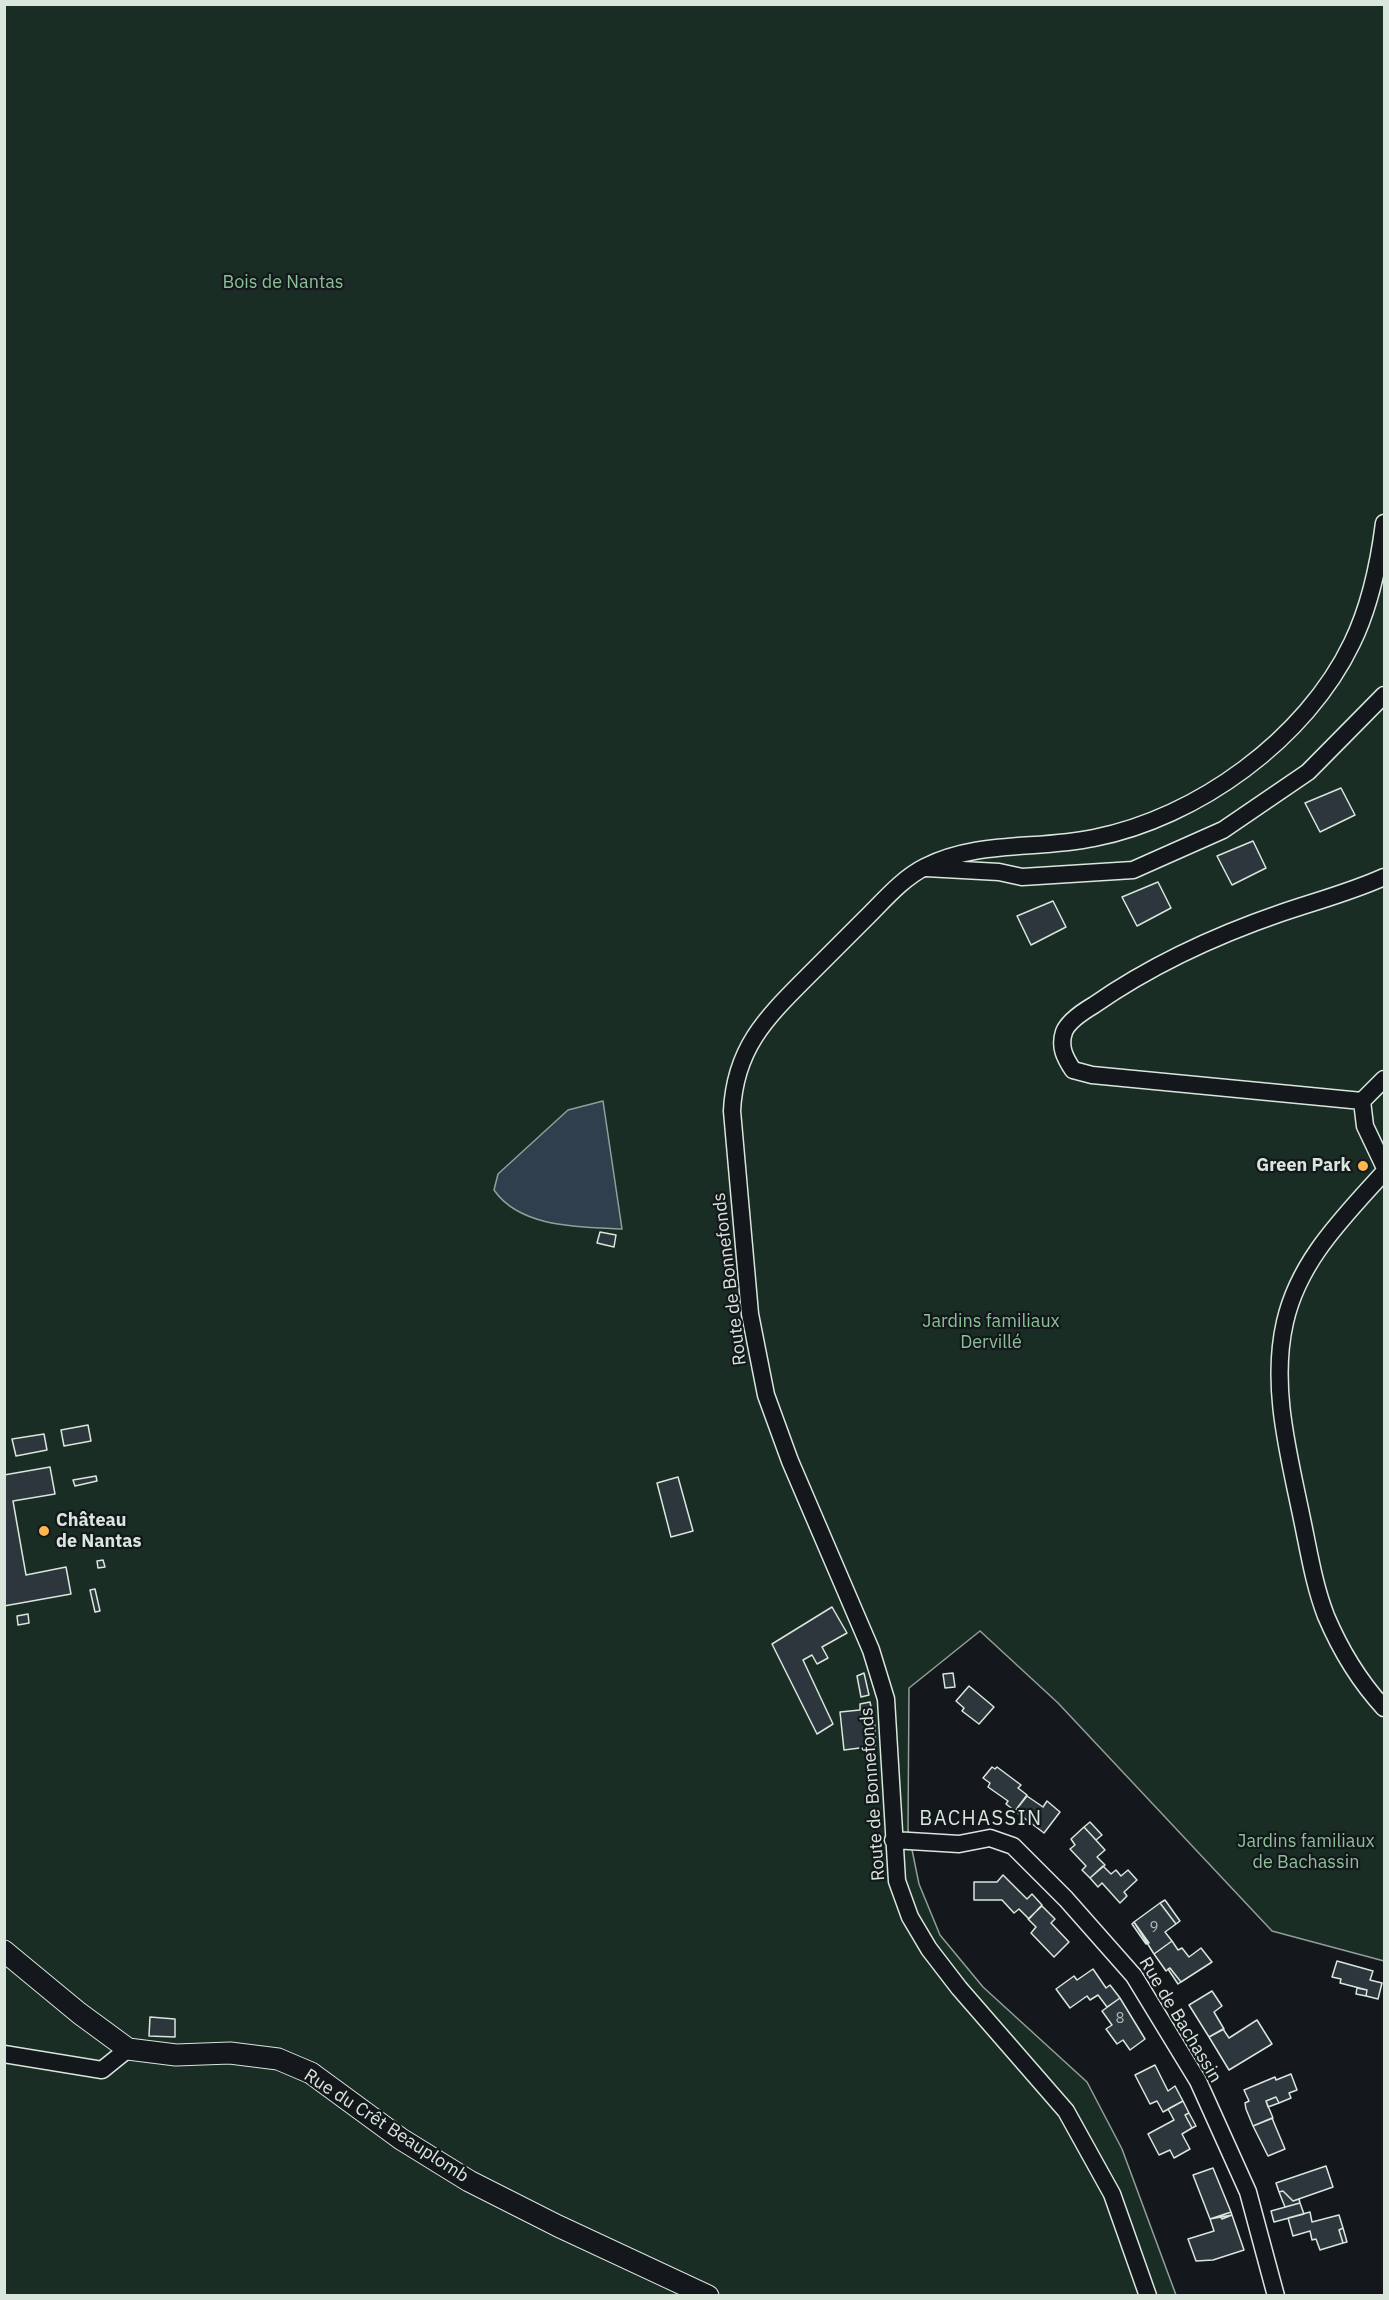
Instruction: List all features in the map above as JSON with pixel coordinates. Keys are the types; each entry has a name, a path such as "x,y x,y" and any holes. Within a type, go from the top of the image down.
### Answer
{"street":[{"name":"Route de Bonnefonds","path":"1148,2295 1112,2194 1066,2110 959,1988 929,1949 910,1917 897,1881 886,1699 871,1650 790,1461 766,1395 756,1354 732,1111 734,1086 740,1062 752,1039 770,1014 893,890 922,868 966,851 1084,840 1132,829 1183,808 1234,776 1293,724 1337,670 1353,641 1368,600 1380,557 1384,523"},
{"path":"922,868 999,872 1022,877 1133,870 1223,830 1308,772 1384,695"},
{"path":"1362,1101 1092,1075 1073,1070 1062,1052 1064,1031 1077,1016 1124,984 1178,956 1280,913 1353,891 1384,877"},
{"path":"1362,1101 1384,1079"},
{"path":"1362,1101 1365,1126 1384,1166"},
{"path":"1384,1172 1330,1231 1313,1255 1285,1321 1280,1357 1281,1409 1317,1589 1337,1641 1355,1670 1384,1708"},
{"name":"Rue de Bachassin","path":"893,1840 959,1844 990,1838 1013,1846 1066,1899 1134,1976 1198,2081 1248,2192 1276,2295"},
{"name":"Rue du Crêt Beauplomb","path":"4,1951 79,2013 128,2049 176,2055 230,2053 278,2059 311,2073 401,2139 469,2181 558,2226 708,2295"},
{"path":"4,2054 102,2070 128,2049"}],"green space":[{"path":"5,5 1384,5 1384,1961 1272,1931 1058,1703 980,1631 909,1688 908,1830 919,1884 940,1935 983,1987 1087,2082 1122,2149 1176,2295 5,2296"}],"water":[{"path":"603,1101 622,1229 552,1223 535,1219 505,1203 494,1190 498,1174 568,1110"}],"building":[{"path":"1341,788 1355,815 1320,832 1305,803"},
{"path":"1253,841 1266,868 1232,885 1217,856"},
{"path":"1158,882 1171,908 1137,926 1122,897"},
{"path":"1053,901 1066,927 1031,945 1017,916"},
{"path":"600,1232 616,1235 614,1247 597,1243"},
{"path":"88,1425 91,1441 64,1446 61,1430"},
{"path":"44,1434 47,1450 16,1456 12,1439"},
{"path":"50,1467 55,1494 13,1501 26,1575 66,1567 71,1594 4,1606 4,1475"},
{"path":"96,1476 97,1481 75,1486 73,1480"},
{"path":"678,1477 693,1531 671,1537 657,1483"},
{"path":"103,1560 105,1567 98,1568 97,1561"},
{"path":"95,1589 100,1611 95,1612 90,1590"},
{"path":"832,1607 847,1633 822,1647 828,1658 817,1664 812,1655 803,1660 833,1724 817,1734 772,1644"},
{"path":"28,1614 29,1623 18,1625 17,1616"},
{"path":"864,1673 869,1695 861,1697 857,1676"},
{"path":"953,1673 955,1687 945,1688 943,1674"},
{"path":"969,1686 994,1707 979,1724 962,1711 964,1708 956,1701"},
{"path":"870,1702 875,1727 875,1746 844,1750 840,1712 860,1710 860,1704"},
{"path":"992,1767 995,1769 997,1767 1021,1785 1018,1788 1027,1795 1015,1811 1006,1804 1008,1801 988,1787 990,1783 983,1778"},
{"path":"1027,1796 1043,1807 1047,1801 1060,1812 1044,1833 1015,1811"},
{"path":"1090,1822 1102,1835 1096,1840 1084,1827"},
{"path":"1084,1827 1105,1850 1097,1857 1105,1865 1090,1878 1082,1870 1086,1866 1070,1849 1075,1845 1071,1839"},
{"path":"1103,1866 1111,1874 1116,1870 1121,1876 1128,1870 1137,1880 1124,1892 1127,1896 1120,1903 1102,1883 1098,1887 1090,1878"},
{"path":"1003,1875 1027,1899 1032,1894 1042,1905 1029,1919 1019,1909 1014,1913 1002,1900 974,1900 974,1882 997,1882"},
{"path":"1165,1900 1180,1921 1176,1924 1160,1903"},
{"path":"1160,1903 1176,1924 1165,1932 1172,1941 1154,1954 1134,1922"},
{"path":"1042,1906 1055,1919 1051,1923 1069,1942 1054,1957 1031,1933 1036,1927 1028,1919"},
{"path":"1134,1922 1149,1943 1146,1944 1132,1924"},
{"path":"1172,1941 1178,1950 1182,1948 1189,1957 1201,1948 1212,1962 1181,1982 1170,1968 1166,1971 1154,1954"},
{"path":"1337,1961 1373,1971 1370,1980 1382,1983 1378,1999 1366,1996 1367,1990 1340,1983 1341,1979 1332,1977"},
{"path":"1170,1968 1181,1982 1178,1984 1168,1969"},
{"path":"1093,1969 1106,1988 1110,1985 1120,1998 1107,2007 1098,1995 1090,2000 1087,1996 1070,2008 1056,1989 1074,1976 1077,1980"},
{"path":"1357,1988 1367,1990 1366,1996 1356,1994"},
{"path":"1212,1991 1222,2006 1214,2012 1224,2029 1209,2037 1189,2005"},
{"path":"1120,1998 1145,2039 1130,2050 1123,2040 1117,2044 1106,2029 1112,2025 1102,2011"},
{"path":"150,2017 175,2019 175,2037 149,2036"},
{"path":"1257,2020 1272,2044 1229,2070 1209,2037 1223,2029 1229,2038"},
{"path":"1155,2065 1168,2091 1175,2086 1183,2101 1163,2112 1157,2101 1150,2104 1135,2075"},
{"path":"1291,2074 1297,2090 1289,2093 1291,2098 1279,2103 1276,2097 1266,2101 1273,2118 1253,2126 1246,2109 1245,2103 1249,2101 1244,2090 1275,2077 1276,2080"},
{"path":"1276,2097 1279,2103 1268,2107 1266,2101"},
{"path":"1183,2101 1189,2113 1185,2115 1192,2128 1182,2134 1190,2149 1174,2158 1170,2150 1159,2155 1148,2134 1174,2120 1168,2109"},
{"path":"1189,2113 1196,2126 1192,2128 1185,2115"},
{"path":"1272,2118 1285,2149 1268,2156 1253,2126"},
{"path":"1326,2166 1333,2187 1293,2201 1283,2191 1279,2192 1276,2183"},
{"path":"1213,2168 1231,2212 1210,2219 1193,2175"},
{"path":"1283,2191 1293,2201 1299,2199 1300,2203 1285,2207 1279,2192"},
{"path":"1300,2203 1304,2214 1274,2222 1271,2211"},
{"path":"1231,2212 1232,2215 1222,2219 1220,2216"},
{"path":"1310,2212 1312,2222 1339,2215 1343,2228 1339,2230 1343,2243 1320,2250 1316,2239 1312,2240 1310,2231 1293,2236 1288,2218"},
{"path":"1232,2215 1244,2250 1213,2260 1196,2261 1188,2239 1214,2231 1210,2219"},
{"path":"1343,2228 1347,2242 1343,2243 1339,2230"}],"place":[{"name":"Green Park","path":"1363,1166"},
{"name":"Château de Nantas","path":"44,1531"}],"district":[{"name":"BACHASSIN","path":"981,1819"}],"park label":[{"name":"Bois de Nantas","path":"283,283"},
{"name":"Jardins familiaux Dervillé","path":"991,1332"},
{"name":"Jardins familiaux de Bachassin","path":"1306,1852"}]}
